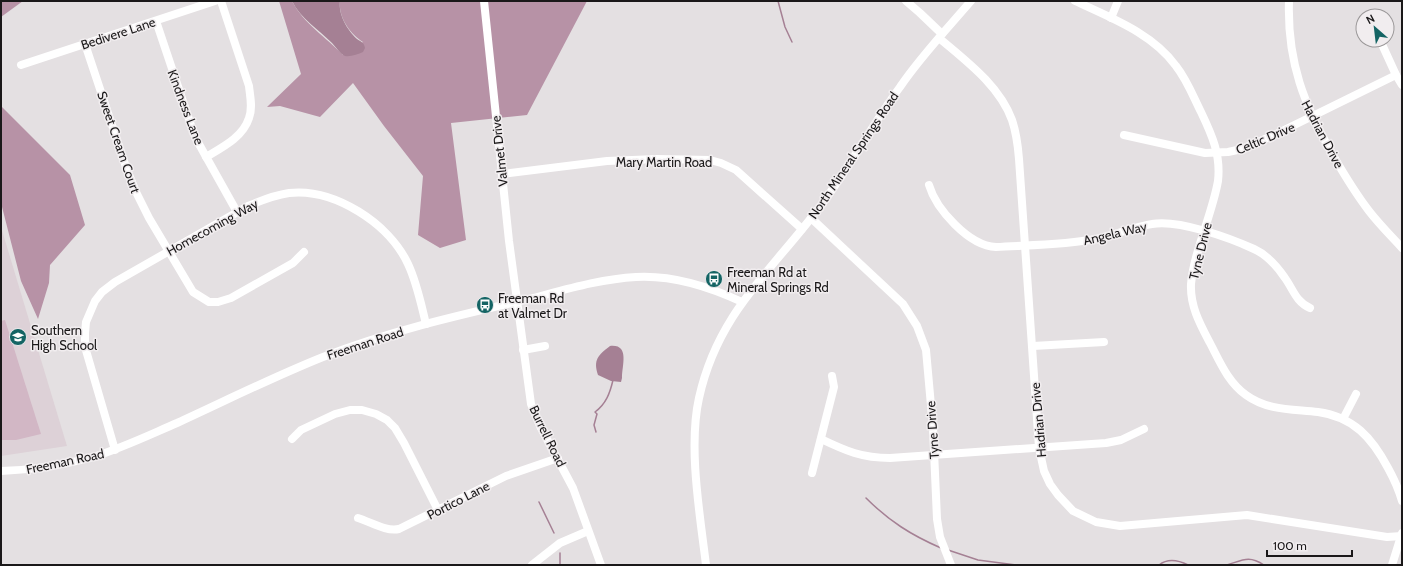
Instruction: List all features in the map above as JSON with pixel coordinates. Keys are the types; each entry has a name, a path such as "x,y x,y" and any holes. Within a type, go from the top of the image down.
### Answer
{"street":[{"name":"Bedivere Lane","path":"21,65 215,1"},
{"path":"206,157 229,143 237,136 250,117 251,100 249,86 221,1"},
{"name":"Valmet Drive","path":"484,1 497,134 517,302"},
{"name":"Hadrian Drive","path":"906,1 920,13 996,92 1012,120 1018,148 1039,448 1042,463 1048,479 1062,501 1084,518 1103,524 1120,526 1247,515 1387,537 1402,535"},
{"name":"North Mineral Springs Road","path":"706,565 695,461 695,433 698,405 705,374 717,344 742,302 811,218 836,184 898,88 971,1"},
{"name":"Tyne Drive","path":"1075,1 1133,29 1152,42 1164,53 1176,66 1187,84 1212,133 1218,153 1218,181 1192,274 1191,294 1193,305 1202,329 1231,381 1245,394 1264,404 1286,410 1327,414 1351,423 1362,431 1375,446 1392,476 1402,502"},
{"path":"1111,18 1118,1"},
{"name":"Hadrian Drive","path":"1289,1 1288,27 1293,62 1303,95 1312,117 1358,196 1402,248"},
{"name":"Kindness Lane","path":"156,21 195,137 237,212"},
{"name":"Sweet Cream Court","path":"85,44 114,127 126,167 149,218 193,292 209,302 218,302 243,292 293,264 304,252"},
{"path":"1384,48 1402,85"},
{"name":"Celtic Drive","path":"1124,135 1191,151 1218,153 1242,149 1312,117 1396,75"},
{"name":"Mary Martin Road","path":"502,174 607,161 657,159 710,160 721,162 736,170 802,229"},
{"name":"Angela Way","path":"929,185 934,199 958,227 974,240 990,247 1097,239 1144,225 1159,223 1170,223 1204,231 1242,244 1263,254 1286,278 1300,302 1310,308"},
{"name":"Homecoming Way","path":"115,450 85,347 86,322 91,309 102,292 115,282 237,212 270,197 289,193 312,194 332,200 360,212 379,225 401,252 416,282 426,324"},
{"name":"Tyne Drive","path":"811,218 903,304 917,326 926,350 939,528 944,549 951,565"},
{"name":"Freeman Road","path":"1,471 27,469 70,462 115,450 322,357 357,344 426,324 595,283 648,276 675,279 728,295 742,302"},
{"name":"Burrell Road","path":"517,302 531,404 540,426 573,488 601,565"},
{"path":"1033,346 1104,342"},
{"path":"523,350 545,346"},
{"path":"812,474 834,387 832,376"},
{"path":"1343,419 1356,394"},
{"path":"292,439 301,430 335,414 350,410 362,410 376,414 387,420 395,428 438,510"},
{"path":"821,439 848,452 868,457 890,458 1114,442 1127,438 1144,429"},
{"name":"Portico Lane","path":"358,518 374,523 384,529 394,530 408,526 506,476 558,458"},
{"path":"532,565 560,543 588,531"},
{"path":"1392,565 1402,535"}],"shaded area":[{"path":"1,1 23,1 1,17"},
{"path":"279,1 292,1 308,23 343,55 363,42 349,30 341,13 340,1 587,1 527,115 451,123 466,240 440,248 418,235 423,176 353,83 320,117 280,106 267,107 301,74"},
{"path":"292,1 340,1 340,11 344,22 353,35 364,44 365,48 363,52 350,56 343,55 305,19"},
{"path":"1,106 70,175 85,225 50,265 49,283 38,319 21,281 1,203"},
{"name":"Southern High School","path":"1,227 67,446 1,456"},
{"path":"5,320 41,434 16,440 1,440 1,321"},
{"path":"610,346 616,346 623,352 624,356 621,382 611,381 598,375 596,362 602,352"}],"waterway":[{"path":"778,1 785,27 792,42"},
{"path":"596,432 594,425 597,414 595,412 607,398 613,380"},
{"path":"866,498 883,514 901,527 941,548"},
{"path":"539,502 554,533"},
{"path":"948,550 978,560 1016,565"},
{"path":"560,553 560,565"},
{"path":"1227,565 1246,559 1254,560 1264,565"},
{"path":"1159,565 1166,561 1173,560 1188,565"}],"place":[{"name":"Freeman Rd at Mineral Springs Rd","path":"714,279"},
{"name":"Freeman Rd at Valmet Dr","path":"485,305"},
{"name":"Southern High School","path":"18,337"}]}
